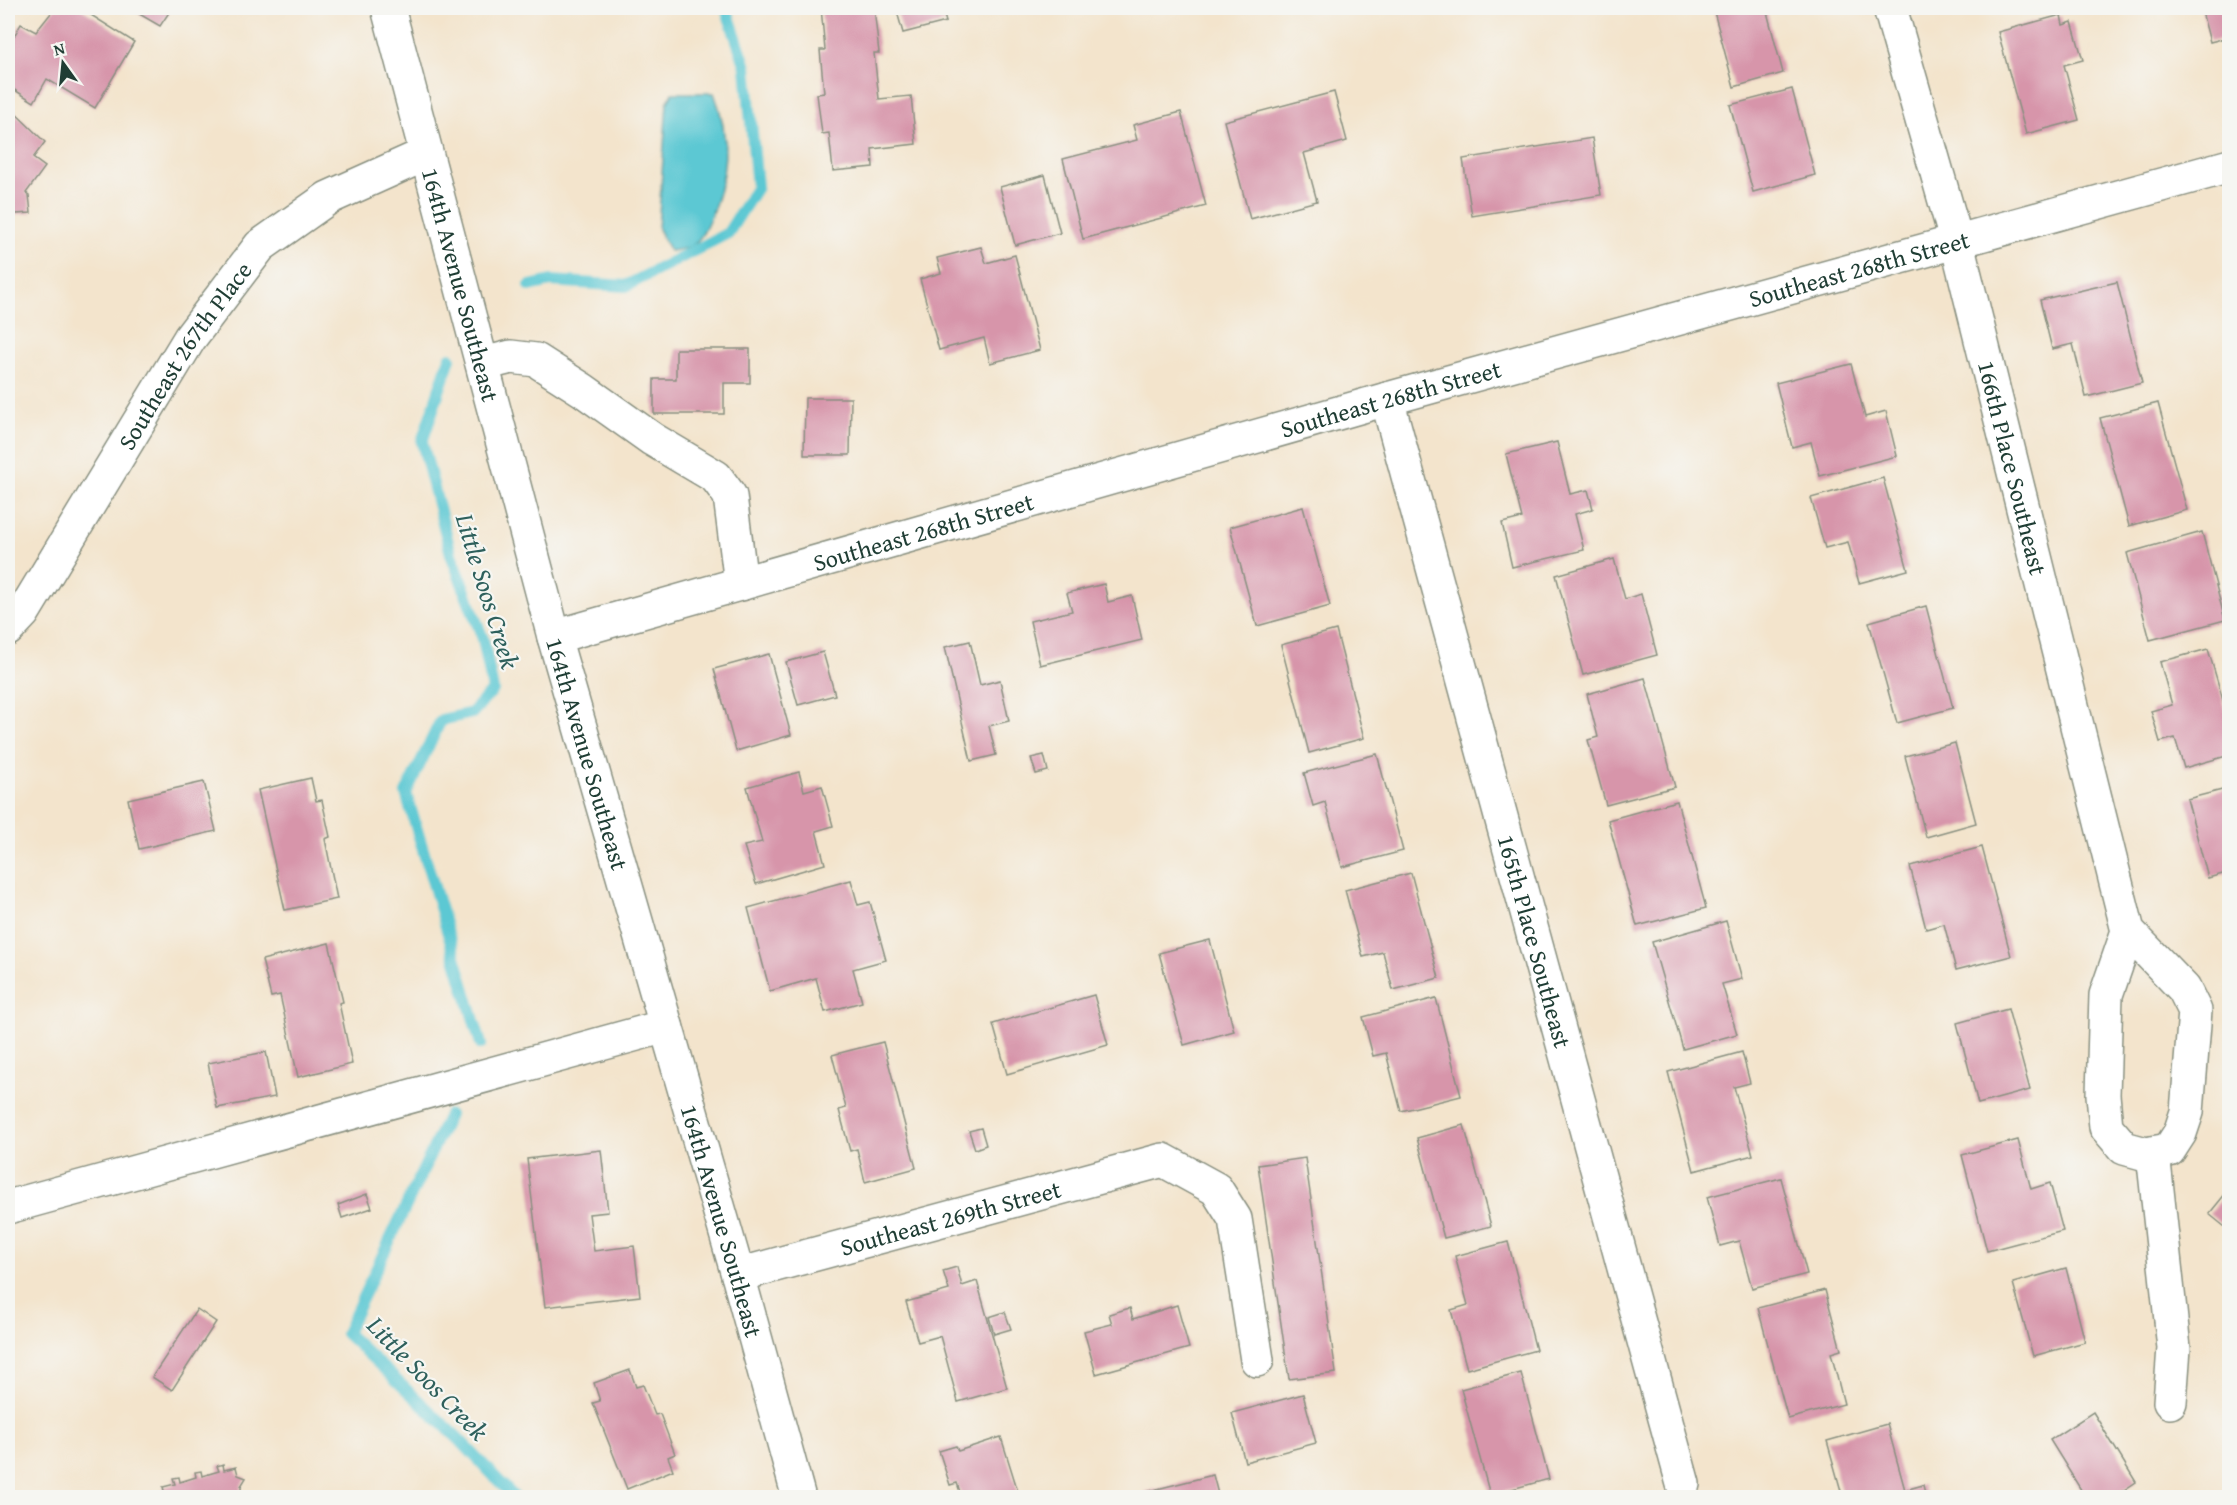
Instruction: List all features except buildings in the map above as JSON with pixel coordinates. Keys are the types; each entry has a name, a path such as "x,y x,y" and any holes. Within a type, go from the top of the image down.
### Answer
{"street":[{"name":"164th Avenue Southeast","path":"388,8 554,637 738,1275 799,1497"},
{"name":"166th Place Southeast","path":"1890,8 1957,243 2128,931"},
{"name":"Southeast 267th Place","path":"8,629 23,613 190,338 260,246 328,198 426,154"},
{"name":"Southeast 268th Street","path":"554,637 1388,399 2229,166"},
{"path":"483,364 511,357 536,360 652,439 716,477 730,496 741,584"},
{"name":"165th Place Southeast","path":"1388,399 1683,1484"},
{"path":"2128,931 2184,989 2195,1011 2187,1112 2180,1133 2169,1150 2146,1154 2124,1148 2106,1127 2103,1095 2106,995 2128,931"},
{"path":"8,1207 666,1026"},
{"path":"2153,1153 2174,1348 2170,1402"},
{"name":"Southeast 269th Street","path":"738,1275 1163,1160 1216,1189 1235,1219 1257,1360"}],"water":[{"path":"673,93 714,93 725,142 723,175 704,232 693,245 670,251 658,229 667,103"}],"waterway":[{"name":"Little Soos Creek","path":"530,286 551,281 626,286 728,233 757,187 746,67 726,8"},
{"name":"Little Soos Creek","path":"450,358 422,442 451,554 483,639 493,690 472,713 441,720 406,793 481,1044"},
{"name":"Little Soos Creek","path":"449,1115 346,1333 458,1438 515,1498"}]}
